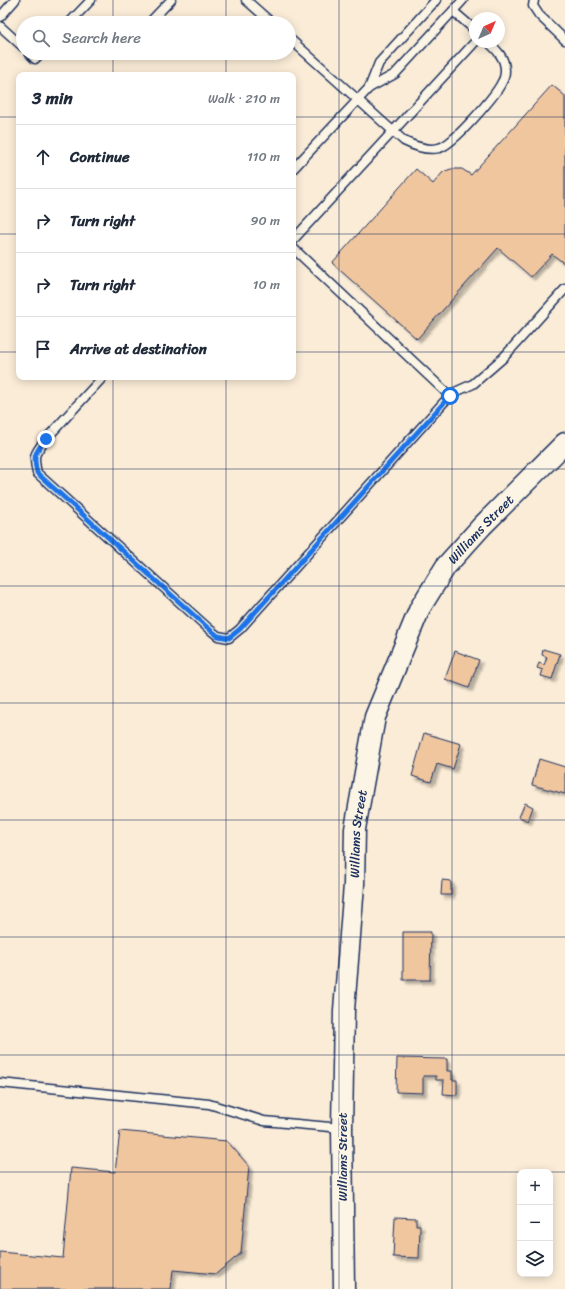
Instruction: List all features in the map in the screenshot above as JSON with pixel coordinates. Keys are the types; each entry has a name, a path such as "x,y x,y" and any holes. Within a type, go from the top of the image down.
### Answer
{"street":[{"name":"Williams Street","path":"344,1289 342,1128 344,1010 354,885 355,829 375,716 420,608 446,566 482,526 565,443"}],"lane":[{"path":"0,17 15,0"},
{"path":"76,16 91,0"},
{"path":"156,16 171,0"},
{"path":"246,0 264,16"},
{"path":"369,88 379,63 436,0"},
{"path":"296,166 369,88 395,74 463,0"},
{"path":"534,0 533,6 538,16 565,40"},
{"path":"453,11 469,25"},
{"path":"0,26 16,41"},
{"path":"296,44 404,141 414,146 429,149 440,148 450,142 492,97 503,81 505,71 503,59 493,48"},
{"path":"296,237 469,48"},
{"path":"296,251 450,396"},
{"path":"100,380 37,450 34,460 37,473 208,628 218,636 229,638 240,629 453,392 473,384 503,358 565,289"},
{"path":"0,1083 209,1104 264,1121 342,1128"}],"building":[{"path":"552,85 565,96 565,264 552,254 531,277 498,248 417,339 332,263 416,169 433,184 443,172 451,169 462,169 471,175"},
{"path":"543,649 560,654 552,679 541,676 543,670 537,668 539,663 544,665 547,657 542,655"},
{"path":"455,651 479,660 469,688 445,679"},
{"path":"424,733 461,744 453,769 437,764 431,782 412,776"},
{"path":"539,759 565,767 565,794 532,785"},
{"path":"525,803 533,807 528,821 519,817"},
{"path":"442,880 451,881 451,895 441,895"},
{"path":"403,932 431,932 430,980 403,980"},
{"path":"397,1058 447,1059 447,1071 452,1071 452,1080 457,1080 457,1095 443,1094 444,1080 436,1080 436,1076 423,1076 423,1093 396,1092"},
{"path":"120,1131 227,1141 249,1166 241,1253 216,1274 173,1270 171,1289 0,1289 0,1252 63,1258 71,1168 115,1172"},
{"path":"395,1217 416,1218 416,1225 420,1225 419,1258 393,1257"}],"route":[{"path":"46,439 37,450 34,460 37,473 208,628 218,636 229,638 240,629 450,396"}]}
